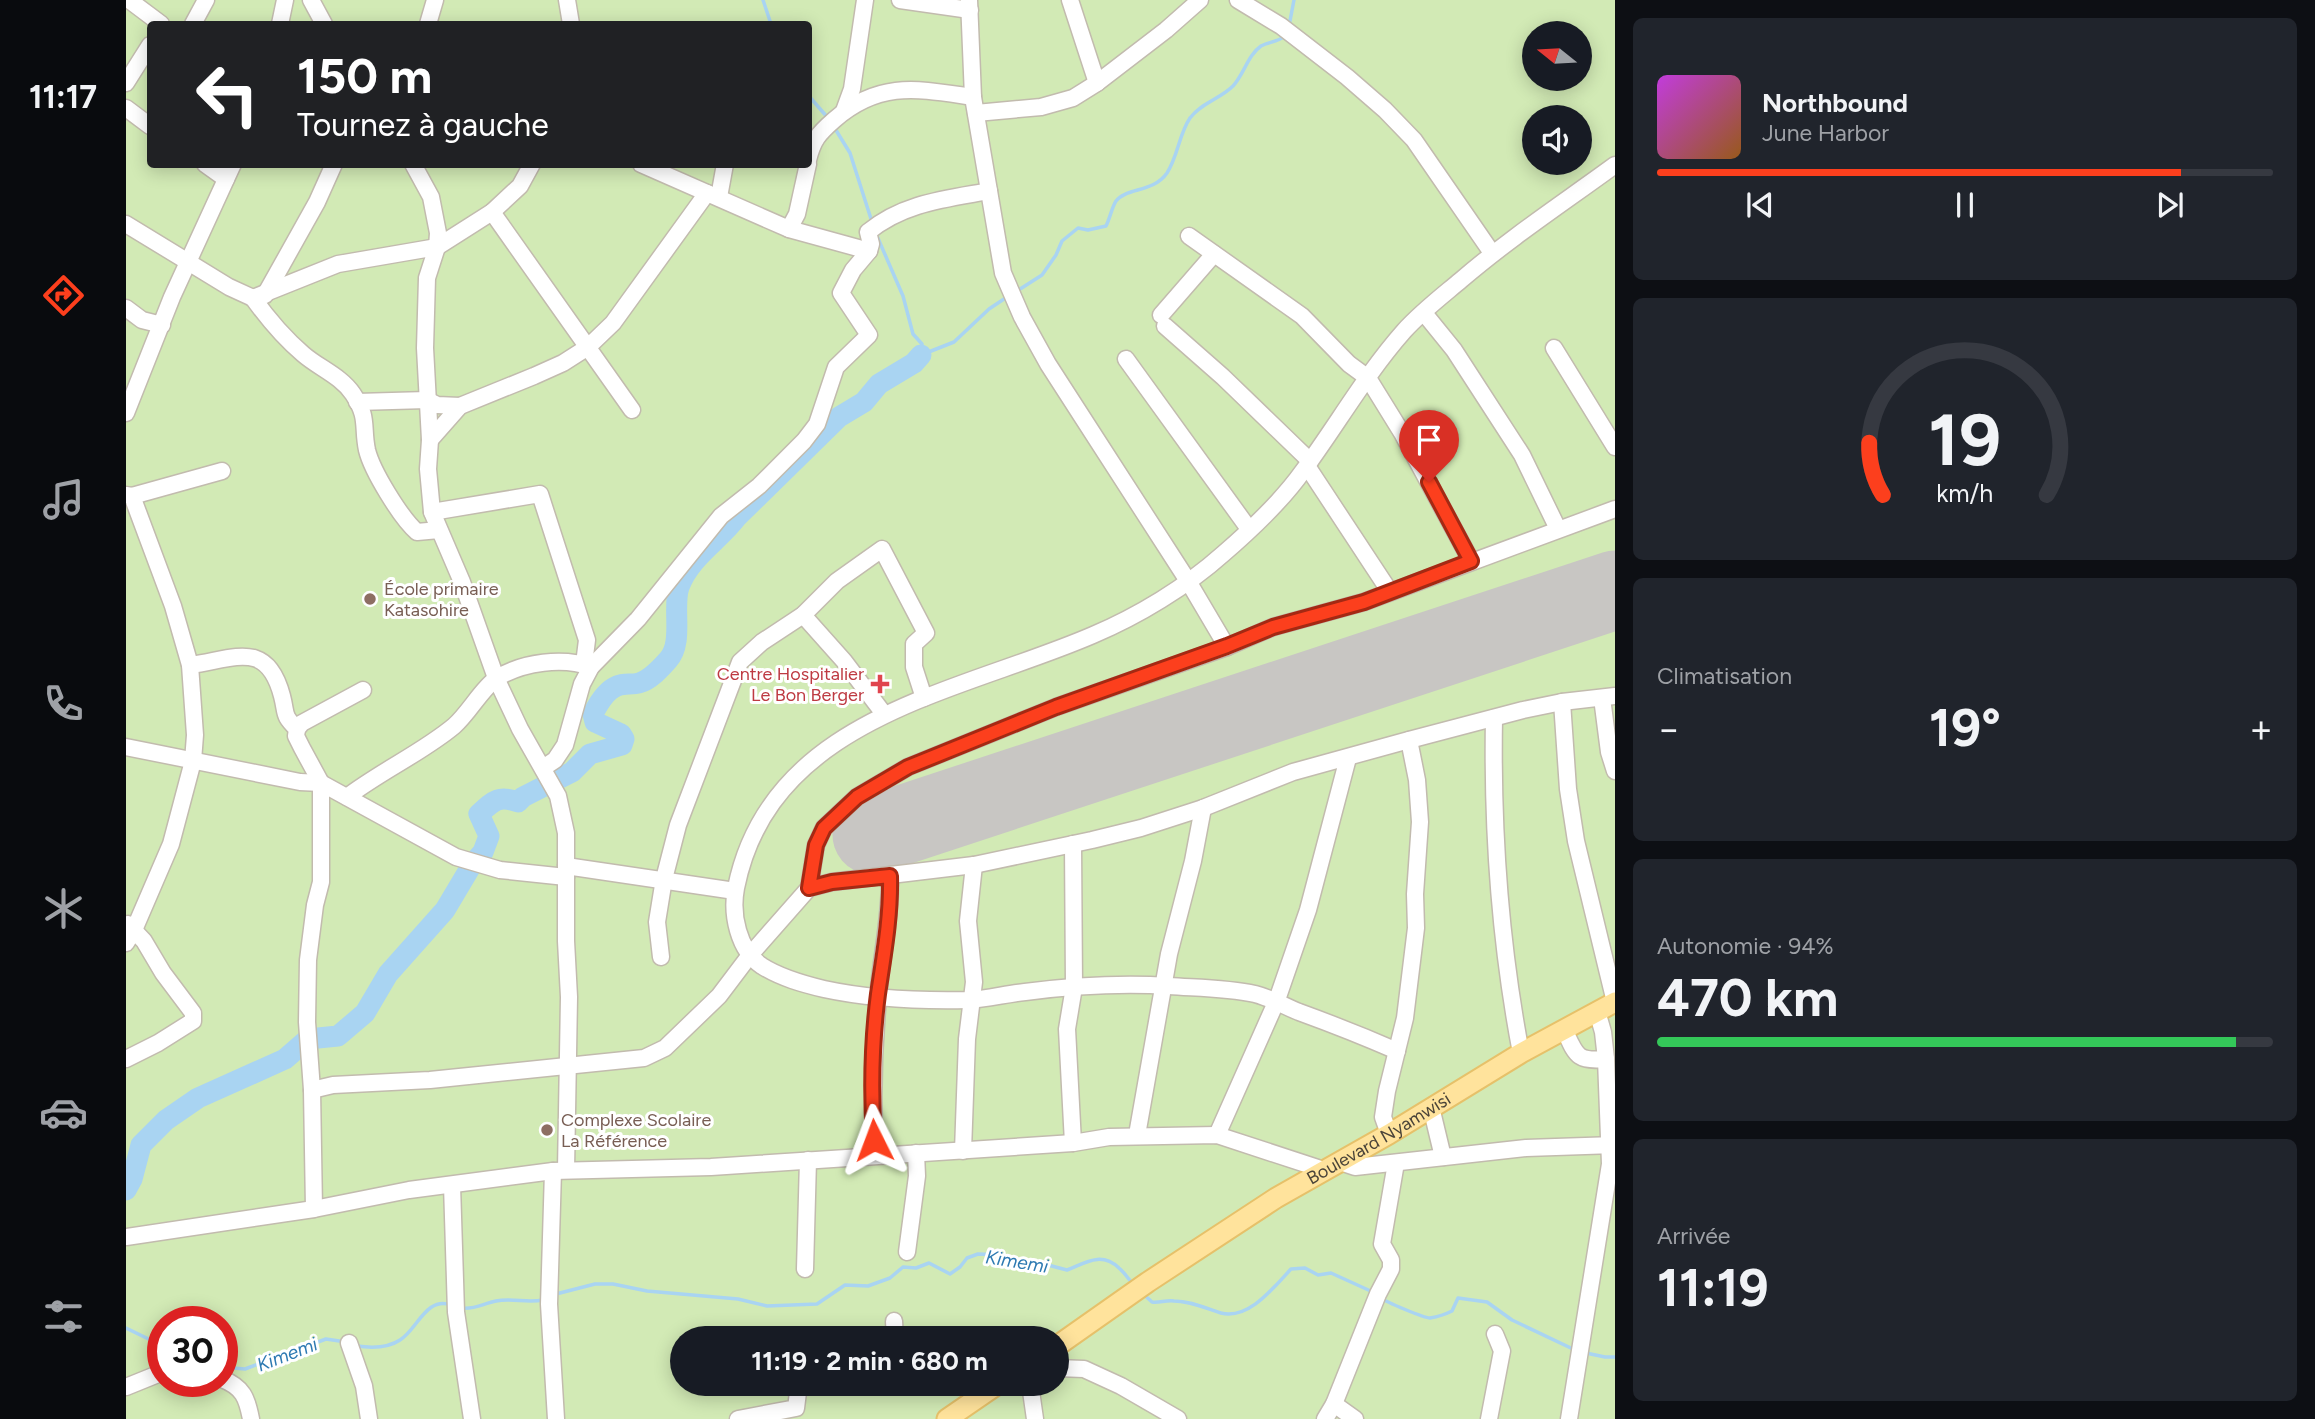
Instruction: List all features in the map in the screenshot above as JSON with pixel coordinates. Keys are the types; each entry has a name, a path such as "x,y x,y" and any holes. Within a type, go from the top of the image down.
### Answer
{"main road":[{"name":"Boulevard Nyamwisi","path":"1069,1338 1137,1290 1332,1166 1521,1053 1609,1005"},
{"path":"947,1419 981,1396"}],"street":[{"path":"129,0 158,21"},
{"path":"195,21 206,0"},
{"path":"281,21 285,0"},
{"path":"311,0 322,21"},
{"path":"429,21 435,0"},
{"path":"567,0 570,21"},
{"path":"844,111 852,89 865,0"},
{"path":"900,0 970,5 975,105 1003,273 1022,317 1087,426 1227,646"},
{"path":"1070,0 1097,83"},
{"path":"812,143 844,111 866,98 893,90 935,91 975,105 1041,107 1073,98 1166,30 1200,0"},
{"path":"1238,0 1281,26 1385,110 1414,140 1492,253"},
{"path":"126,83 147,49"},
{"path":"126,107 147,124"},
{"path":"1397,1051 1294,1010 1277,1000 1250,993 1165,986 1074,987 972,1000 878,997 799,983 761,965 750,955 734,921 735,891 749,845 772,804 786,785 821,752 884,714 1096,634 1188,581 1221,556 1270,511 1308,464 1368,378 1407,328 1492,253 1615,165"},
{"path":"259,297 311,214 332,168"},
{"path":"415,168 431,197 436,214 437,247 429,268 426,295 430,440 428,469 432,512 462,582 496,678 520,729 558,796 566,833 569,997 567,1064 549,1298 556,1419"},
{"path":"126,224 229,287 259,297 338,264 437,247 492,212 520,186 530,168"},
{"path":"650,168 789,229 870,251"},
{"path":"357,402 427,400 437,405 460,406 563,363 588,347 612,323 713,195 723,168"},
{"path":"789,229 797,214 807,168"},
{"path":"126,413 172,297 230,172"},
{"path":"587,666 638,619 721,516 777,469 817,424 836,367 869,335 841,293 853,271 870,251 868,232 910,207 989,191"},
{"path":"492,212 632,410"},
{"path":"1189,236 1302,316 1349,364 1368,378 1407,443 1471,561"},
{"path":"1214,254 1163,321 1223,377 1308,464 1390,592"},
{"path":"259,297 277,331 353,393 366,419 368,453 406,523 416,533 439,530"},
{"path":"126,308 142,320 162,325"},
{"path":"1424,313 1454,350 1522,455 1558,529"},
{"path":"1555,348 1615,447"},
{"path":"1126,359 1250,529"},
{"path":"430,440 460,406"},
{"path":"126,1059 193,1021 193,1013 177,994 144,941 129,932 171,845 193,761 195,735 190,665 173,607 129,495 222,471"},
{"path":"432,512 540,494 587,640 587,666 565,745 545,771"},
{"path":"312,1090 333,1085 430,1080 567,1064 630,1060 657,1053 719,996 750,955 809,888 816,845 824,828 857,797 889,777 934,755 1056,707 1273,627 1364,602 1615,509"},
{"path":"661,957 657,922 664,879 678,825 740,662 762,642 803,615 837,581 882,549 926,633 914,644 914,667 924,698"},
{"path":"803,615 844,661 884,714"},
{"path":"190,665 248,656 259,658 269,666 282,696 285,717 297,729"},
{"path":"348,797 373,777 455,725 496,678 551,661 562,660 587,666"},
{"path":"314,1209 312,1090 307,1021 308,960 315,905 321,882 321,783 296,736 302,723 363,690"},
{"path":"809,888 832,882 974,865 1141,828 1203,808 1293,772 1562,702 1608,697 1609,752 1615,771"},
{"path":"1562,702 1568,789 1576,841 1609,1005 1604,1032 1606,1086 1613,1146 1569,1419"},
{"path":"1494,718 1497,852 1503,947 1521,1053"},
{"path":"1389,1134 1382,1117 1405,1018 1416,928 1415,894 1420,822 1417,780 1409,740"},
{"path":"126,747 300,782 321,783 456,857 482,866 512,872 566,871 664,879 735,891"},
{"path":"1217,1135 1277,1000 1308,910 1348,758"},
{"path":"1137,1135 1169,954 1193,861 1203,808"},
{"path":"1073,844 1074,987 1067,1029 1073,1143"},
{"path":"963,1151 967,1039 974,982 968,920 974,865"},
{"path":"876,1155 872,1094 878,997 891,900 890,876"},
{"path":"1564,1030 1576,1055 1582,1059 1606,1059"},
{"path":"1431,1107 1443,1157"},
{"path":"126,1237 314,1209 409,1190 560,1171 711,1167 1073,1143 1137,1135 1217,1135 1332,1166 1355,1167 1526,1148 1613,1146"},
{"path":"906,1252 919,1164 916,1153"},
{"path":"805,1269 808,1160"},
{"path":"1325,1419 1334,1404 1378,1294 1391,1269 1391,1260 1382,1244 1396,1163"},
{"path":"452,1185 456,1306 472,1419"},
{"path":"894,1321 894,1326"},
{"path":"1489,1419 1502,1351 1495,1334"},
{"path":"349,1343 364,1386 369,1419"},
{"path":"1069,1368 1084,1369 1121,1386 1161,1414 1178,1419"},
{"path":"126,1387 147,1378"},
{"path":"238,1387 245,1395 251,1419"},
{"path":"740,1419 796,1408 798,1396"},
{"path":"1032,1396 1035,1419"},
{"path":"1334,1404 1355,1419"}],"green space":[{"path":"126,0 1615,0 1615,1419 126,1419"}],"waterway":[{"path":"763,0 770,21"},
{"path":"1289,26 1294,0"},
{"path":"1017,291 1042,275 1062,241 1078,228 1088,230 1106,226 1116,201 1161,179 1171,166 1190,118 1233,86 1249,59 1261,46 1285,36"},
{"path":"812,100 828,118"},
{"path":"834,127 850,153 872,222"},
{"path":"877,236 903,296 913,334 922,344 921,355 954,342 989,309 1004,299"},
{"path":"126,1190 132,1179 141,1145 166,1120 198,1098 285,1059 308,1039 338,1036 365,1013 388,974 445,910 473,863 483,852 489,836 479,814 484,809 501,799 518,802 572,772 590,754 622,745 624,739 621,734 595,722 593,714 613,688 643,682 655,674 673,653 677,635 677,595 690,567 839,417 864,402 879,384 914,363 921,355"},
{"name":"Kimemi","path":"556,1294 595,1284 613,1284 647,1291 738,1299 767,1306 817,1304 845,1285 868,1286 890,1278 903,1267 916,1268 929,1263 950,1274 967,1258 978,1254 1003,1255 1031,1267 1044,1264 1067,1270 1093,1260 1106,1260 1119,1268 1134,1285"},
{"name":"Kimemi","path":"1142,1293 1152,1302 1186,1302 1231,1314 1251,1307 1269,1293 1291,1269 1305,1268 1318,1275 1331,1273 1375,1293"},
{"name":"Kimemi","path":"1381,1298 1430,1318 1452,1311 1458,1298 1487,1302 1512,1320 1575,1350"},
{"name":"Kimemi","path":"462,1308 502,1300 543,1300"},
{"name":"Kimemi","path":"357,1346 379,1347 395,1343 406,1335 428,1309 435,1305 451,1305"},
{"name":"Kimemi","path":"126,1328 147,1338"},
{"name":"Kimemi","path":"238,1368 245,1369 326,1339 346,1342"},
{"path":"1586,1353 1615,1357"}],"runway":[{"path":"872,835 1615,590"}],"place":[{"name":"École primaire Katasohire","path":"370,599"},
{"name":"Centre Hospitalier Le Bon Berger","path":"880,684"},
{"name":"Complexe Scolaire La Référence","path":"547,1130"}],"route":[{"path":"874,1140 872,1094 875,1039 891,900 890,876 832,882 809,888 816,845 824,828 857,797 889,777 934,755 1273,627 1364,602 1471,561 1429,482"}]}
